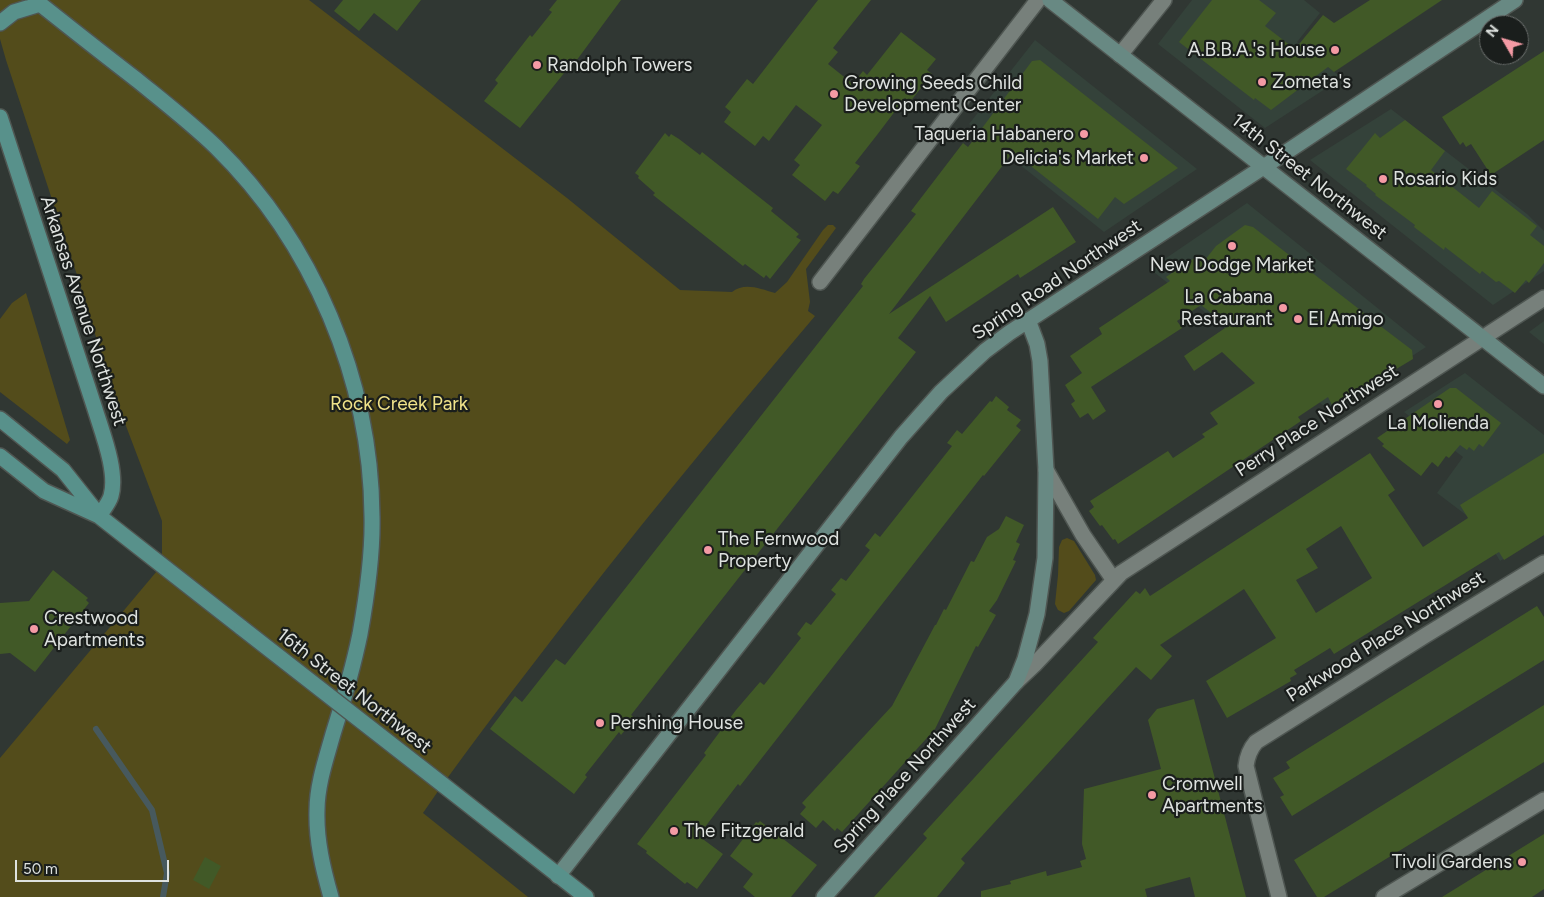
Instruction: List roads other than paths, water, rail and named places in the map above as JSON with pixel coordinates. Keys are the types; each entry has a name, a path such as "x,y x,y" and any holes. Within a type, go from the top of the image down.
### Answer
{"main road":[{"path":"0,23 14,12 37,2 176,112 216,148 249,183 272,213 304,262 324,302 344,355 355,392 366,444 371,491 372,529 366,598 359,638 320,783 316,810 320,854 331,897"},
{"name":"Arkansas Avenue Northwest","path":"0,117 107,452 112,474 112,488 109,500 99,516"},
{"name":"16th Street Northwest","path":"0,419 64,470 99,516"},
{"name":"16th Street Northwest","path":"0,456 44,491 99,516 586,897"}],"street":[{"path":"820,282 1038,0"},
{"name":"14th Street Northwest","path":"1050,0 1544,386"},
{"path":"1120,55 1164,0"},
{"name":"Spring Road Northwest","path":"558,876 910,426 962,371 1028,320 1515,0"},
{"name":"Perry Place Northwest","path":"1114,579 1253,486 1544,298"},
{"name":"Spring Place Northwest","path":"1016,682 1032,635 1042,587 1045,558 1046,470 1040,361 1037,344 1028,320"},
{"name":"Spring Place Northwest","path":"824,897 1016,682 1114,579 1083,535 1046,470"},
{"name":"Parkwood Place Northwest","path":"1280,897 1246,766 1251,747 1336,690 1544,563"},
{"path":"1384,897 1544,800"}],"waterway":[{"path":"96,729 152,810 167,873 163,897"}],"place":[{"name":"A.B.B.A.'s House","path":"1335,50"},
{"name":"Randolph Towers","path":"537,65"},
{"name":"Zometa's","path":"1262,82"},
{"name":"Growing Seeds Child Development Center","path":"834,94"},
{"name":"Taqueria Habanero","path":"1084,134"},
{"name":"Delicia's Market","path":"1144,158"},
{"name":"Rosario Kids","path":"1383,179"},
{"name":"New Dodge Market","path":"1232,246"},
{"name":"La Cabana Restaurant","path":"1283,308"},
{"name":"El Amigo","path":"1298,319"},
{"name":"La Molienda","path":"1438,404"},
{"name":"The Fernwood Property","path":"708,550"},
{"name":"Crestwood Apartments","path":"34,629"},
{"name":"Pershing House","path":"600,723"},
{"name":"Cromwell Apartments","path":"1152,795"},
{"name":"The Fitzgerald","path":"674,831"},
{"name":"Tivoli Gardens","path":"1522,862"}],"park label":[{"name":"Rock Creek Park","path":"399,404"}]}
